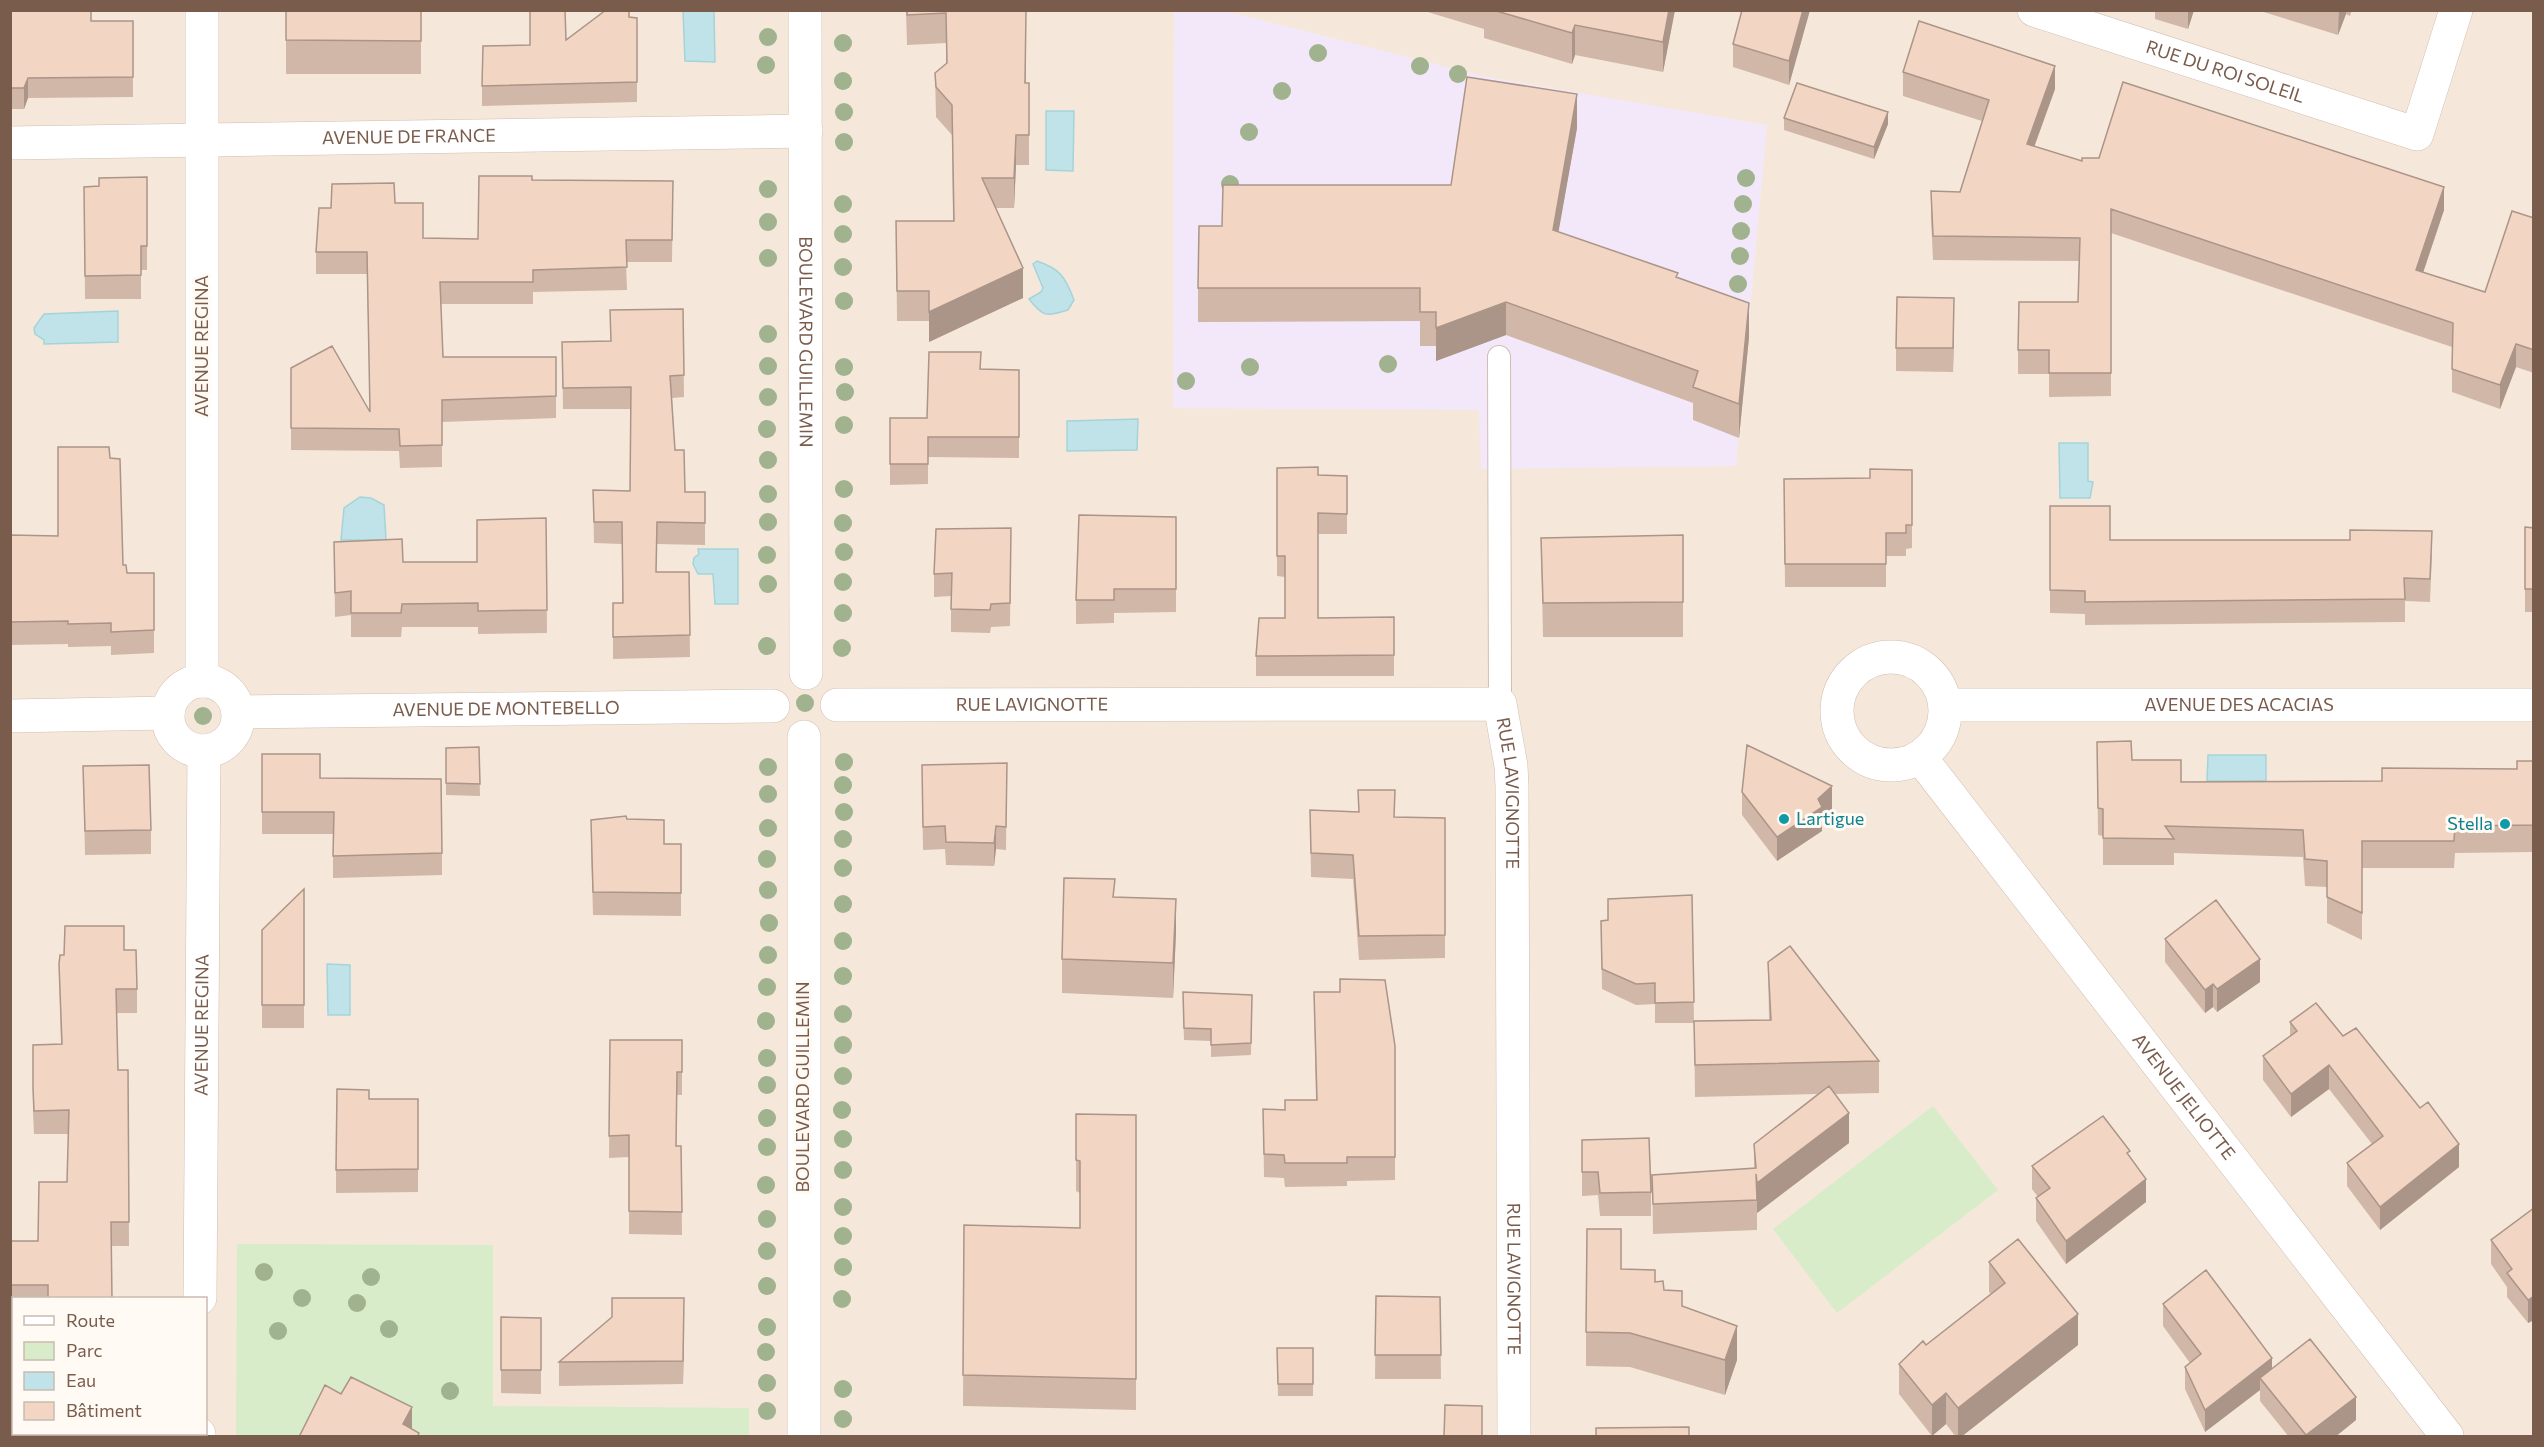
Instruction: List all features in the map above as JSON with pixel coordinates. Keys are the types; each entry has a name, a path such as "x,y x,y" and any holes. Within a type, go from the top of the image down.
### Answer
{"street":[{"name":"AVENUE REGINA","path":"202,10 202,681"},
{"name":"BOULEVARD GUILLEMIN","path":"805,10 806,673"},
{"name":"RUE DU ROI SOLEIL","path":"2034,10 2417,134 2456,10"},
{"name":"AVENUE DE FRANCE","path":"10,142 806,131"},
{"path":"1884,658 1901,658 1917,664 1931,674 1940,688 1945,705 1940,735 1920,757 1903,764 1886,765 1869,760 1855,751 1844,737 1838,720 1838,702 1843,686 1853,673 1867,662 1884,658"},
{"path":"806,673 818,675 828,682 835,693 837,705 832,724 824,731 804,737 783,728 773,706 776,693 783,682 806,673"},
{"path":"202,681 222,686 236,702 238,712 235,731 230,739 213,749 204,751 181,742 171,729 168,713 171,703 183,687 202,681"},
{"name":"RUE LAVIGNOTTE","path":"837,705 1500,704 1512,776 1514,1437"},
{"name":"AVENUE DES ACACIAS","path":"1945,705 2534,705"},
{"name":"AVENUE DE MONTEBELLO","path":"238,712 773,706"},
{"path":"10,716 168,713"},
{"name":"BOULEVARD GUILLEMIN","path":"804,737 804,1437"},
{"name":"AVENUE REGINA","path":"200,1297 204,751"},
{"name":"AVENUE JELIOTTE","path":"1920,757 2447,1437"}],"lane":[{"path":"1499,357 1500,704"}],"shaded area":[{"path":"10,11 2533,11 2533,1436 11,1436"},
{"path":"1174,11 1225,11 1487,77 1767,125 1736,466 1481,469 1479,410 1173,408"}],"green space":[{"path":"1933,1106 1998,1190 1837,1313 1773,1229"},
{"path":"237,1244 493,1245 493,1406 749,1408 749,1436 236,1436"}],"water":[{"path":"683,11 714,11 715,62 685,61"},
{"path":"1046,111 1074,111 1073,171 1046,170"},
{"path":"1037,261 1061,274 1068,285 1074,300 1068,310 1046,314 1029,299 1041,292 1043,288 1033,264"},
{"path":"118,311 118,342 44,344 44,340 35,334 34,328 44,314"},
{"path":"1138,419 1137,450 1067,451 1067,421"},
{"path":"2059,443 2088,443 2088,481 2093,482 2090,498 2060,498"},
{"path":"360,497 371,498 384,505 386,540 341,540 344,508"},
{"path":"698,549 738,549 738,604 715,604 713,574 698,574 693,564 694,558 699,554"},
{"path":"2208,755 2266,755 2266,781 2207,781"},
{"path":"327,964 350,965 350,1015 328,1015"}],"building":[{"path":"10,10 91,10 91,21 133,21 133,77 28,78 24,88 10,88"},
{"path":"286,10 421,10 421,41 286,40"},
{"path":"530,10 565,10 566,40 606,10 629,10 629,17 637,18 637,82 482,86 483,46 530,45"},
{"path":"907,10 1026,10 1025,83 1029,83 1029,135 1016,135 1014,178 982,178 1023,268 929,312 929,291 897,291 896,221 954,221 952,105 936,87 935,73 947,63 946,13 907,15"},
{"path":"1493,10 1669,10 1663,42 1575,25 1572,33"},
{"path":"1742,10 1803,10 1789,61 1733,44"},
{"path":"1919,21 2055,66 2027,144 2082,161 2082,158 2099,158 2123,82 2444,187 2416,270 2485,292 2512,211 2534,218 2534,350 2516,344 2500,385 2452,369 2453,323 2111,209 2111,373 2049,373 2049,350 2018,350 2019,302 2078,302 2080,238 1933,236 1931,191 1960,192 1989,100 1903,72"},
{"path":"1467,77 1577,94 1553,230 1678,273 1676,277 1749,303 1739,404 1693,387 1698,371 1506,302 1436,328 1436,312 1420,312 1420,288 1198,288 1199,226 1222,226 1223,185 1451,185"},
{"path":"1797,83 1888,112 1874,147 1784,118"},
{"path":"479,176 532,176 532,180 673,181 672,240 626,240 627,267 533,270 533,282 440,282 443,357 556,357 556,396 442,400 442,445 400,446 399,429 291,428 291,368 332,346 370,412 367,252 316,252 319,208 331,208 332,184 394,183 395,203 423,203 423,238 478,239"},
{"path":"147,177 147,246 141,246 141,275 85,276 84,187 99,186 99,178"},
{"path":"1897,297 1954,298 1953,348 1896,348"},
{"path":"683,309 684,375 670,376 675,450 684,450 685,492 705,492 705,523 657,522 656,572 689,572 690,635 613,637 613,603 623,603 622,522 594,522 593,490 630,491 631,387 563,388 562,342 611,341 610,310"},
{"path":"929,352 981,352 980,369 1019,370 1019,437 928,437 928,464 890,464 890,418 927,418"},
{"path":"58,447 109,447 110,458 120,459 123,565 126,565 127,573 154,573 154,630 111,632 111,623 10,622 10,535 58,536"},
{"path":"1318,467 1318,475 1347,476 1347,514 1318,513 1318,618 1394,617 1394,655 1256,656 1259,618 1285,618 1285,556 1277,556 1277,468"},
{"path":"1870,469 1912,470 1912,525 1906,525 1906,533 1886,533 1886,564 1785,564 1784,479 1870,478"},
{"path":"2050,506 2110,506 2110,540 2350,540 2350,530 2432,531 2430,579 2404,578 2405,599 2085,602 2085,591 2050,590"},
{"path":"1079,515 1176,517 1176,589 1114,589 1114,600 1076,600"},
{"path":"546,518 547,610 478,611 478,603 402,604 401,613 351,613 351,591 335,593 334,542 402,539 403,562 477,562 477,520"},
{"path":"2525,527 2534,528 2534,589 2525,589"},
{"path":"1011,528 1010,603 991,604 990,610 951,609 952,573 934,574 936,529"},
{"path":"1683,535 1683,602 1543,603 1541,538"},
{"path":"2131,741 2132,760 2181,760 2181,782 2382,781 2382,768 2517,769 2517,761 2534,761 2534,825 2455,826 2454,841 2362,841 2362,913 2327,897 2327,861 2305,859 2303,830 2165,826 2174,839 2103,838 2103,809 2098,808 2097,742"},
{"path":"1747,745 1832,786 1818,799 1822,807 1777,837 1742,792"},
{"path":"479,747 480,784 446,783 446,748"},
{"path":"262,754 320,754 320,778 441,779 442,853 333,856 334,812 262,812"},
{"path":"1007,763 1006,827 996,826 994,843 946,842 945,826 923,827 922,765"},
{"path":"149,765 151,830 85,831 83,766"},
{"path":"1358,790 1395,790 1394,817 1445,818 1445,935 1359,936 1353,855 1311,853 1310,810 1359,812"},
{"path":"626,816 627,819 664,820 664,844 681,844 681,893 593,892 591,820"},
{"path":"1064,878 1115,879 1113,897 1176,899 1173,963 1062,959"},
{"path":"304,889 304,1005 262,1005 262,930"},
{"path":"1692,895 1694,1002 1655,1003 1655,983 1636,984 1602,969 1601,921 1608,920 1608,899"},
{"path":"2216,900 2260,959 2217,989 2213,984 2205,990 2165,939"},
{"path":"65,926 124,926 124,950 136,950 137,989 116,989 118,1070 128,1070 129,1222 111,1222 112,1297 48,1297 48,1285 10,1285 10,1241 38,1241 39,1182 67,1182 69,1110 34,1111 33,1089 33,1045 62,1044 59,964 60,955 64,955"},
{"path":"1790,946 1879,1061 1695,1065 1694,1021 1771,1020 1768,962"},
{"path":"1340,979 1385,980 1395,1046 1395,1157 1347,1157 1347,1163 1285,1163 1284,1155 1264,1154 1263,1109 1285,1110 1285,1100 1317,1100 1314,992 1340,992"},
{"path":"1183,992 1252,995 1251,1043 1211,1045 1211,1029 1184,1028"},
{"path":"2316,1003 2343,1036 2356,1028 2420,1108 2428,1102 2459,1144 2380,1207 2347,1163 2383,1136 2329,1065 2291,1094 2263,1056 2297,1031 2290,1022"},
{"path":"610,1040 682,1040 682,1072 677,1072 676,1146 681,1146 682,1212 629,1211 629,1135 609,1136"},
{"path":"1829,1086 1849,1113 1757,1183 1756,1174 1757,1200 1653,1204 1652,1175 1756,1168 1754,1144"},
{"path":"337,1089 369,1090 369,1099 418,1099 418,1169 336,1170"},
{"path":"1076,1114 1136,1115 1136,1379 963,1375 964,1225 1080,1228 1080,1161 1076,1160"},
{"path":"2103,1116 2130,1151 2127,1153 2146,1179 2066,1241 2036,1198 2050,1188 2032,1166"},
{"path":"1649,1138 1651,1192 1600,1193 1598,1172 1582,1172 1582,1140"},
{"path":"2534,1208 2534,1296 2528,1300 2507,1273 2512,1269 2491,1240"},
{"path":"1587,1229 1621,1229 1621,1269 1655,1270 1655,1282 1663,1281 1664,1290 1682,1291 1682,1306 1737,1326 1725,1360 1630,1333 1586,1332"},
{"path":"2018,1239 2078,1314 1958,1408 1946,1393 1932,1405 1899,1364 1923,1341 1926,1345 2005,1283 1989,1262"},
{"path":"2206,1270 2272,1358 2205,1410 2185,1367 2201,1354 2163,1304"},
{"path":"1376,1296 1440,1297 1441,1355 1375,1355"},
{"path":"612,1298 684,1298 683,1361 559,1362 612,1317"},
{"path":"501,1317 541,1318 541,1370 501,1370"},
{"path":"2310,1339 2356,1397 2306,1435 2260,1378"},
{"path":"1277,1348 1313,1348 1313,1384 1278,1384"},
{"path":"351,1377 412,1407 403,1424 419,1433 417,1437 299,1437 325,1385 341,1394"},
{"path":"1445,1405 1482,1406 1482,1437 1444,1437"},
{"path":"1689,1427 1689,1437 1596,1437 1596,1428"}],"place":[{"name":"Lartigue","path":"1784,819"},
{"name":"Stella","path":"2505,824"}]}
